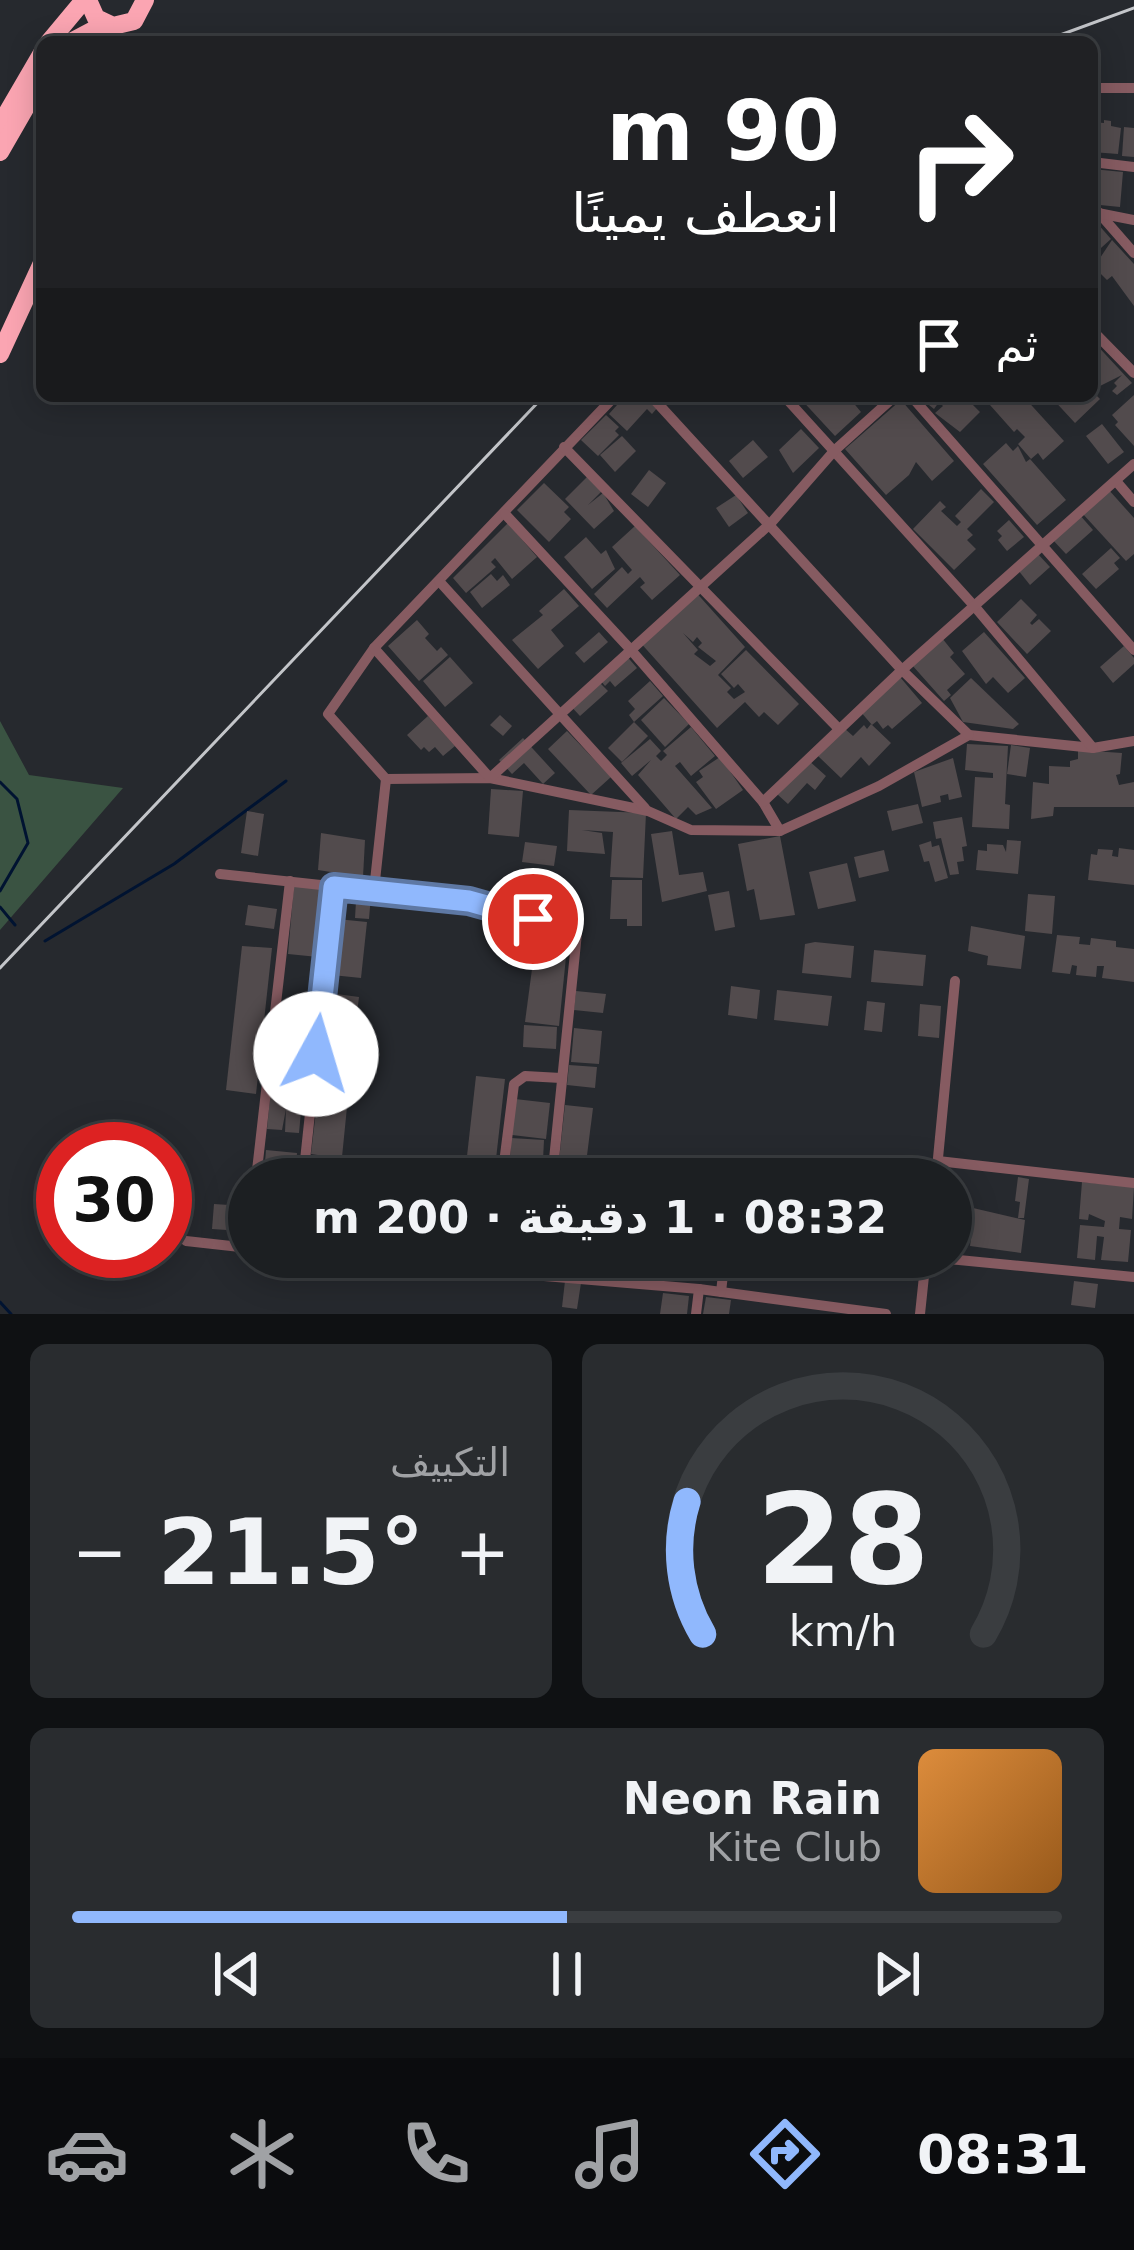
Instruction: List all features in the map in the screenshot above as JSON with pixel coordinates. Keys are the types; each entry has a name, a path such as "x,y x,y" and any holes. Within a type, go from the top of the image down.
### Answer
{"highway":[{"path":"127,36 145,0"},
{"path":"61,36 96,18 120,26 134,20"},
{"path":"0,125 36,63"},
{"path":"0,152 36,89"},
{"path":"0,354 36,276"}],"street":[{"path":"1098,88 1134,88"},
{"path":"1098,163 1134,167"},
{"path":"1098,213 1134,220"},
{"path":"1098,216 1134,254"},
{"path":"1098,337 1134,374"},
{"path":"374,890 386,778 328,713 374,648 609,402"},
{"path":"657,402 902,670 969,735"},
{"path":"789,402 976,608 1093,748"},
{"path":"490,778 771,523 834,451 888,402"},
{"path":"916,402 1134,650"},
{"path":"564,447 838,729"},
{"path":"763,802 902,670 1134,464"},
{"path":"1116,481 1134,502"},
{"path":"505,514 632,650 763,802 780,831"},
{"path":"440,581 648,811"},
{"path":"374,648 490,778"},
{"path":"386,778 490,778 648,811 674,824 712,833 780,831 879,786 969,735 1093,748 1134,741"},
{"path":"220,874 469,901 577,933 554,1158"},
{"path":"258,1158 290,880"},
{"path":"305,1158 334,887"},
{"path":"938,1158 955,981"},
{"path":"505,1158 514,1084 525,1076 561,1078"},
{"path":"972,1165 1134,1183"},
{"path":"192,1241 228,1245"},
{"path":"972,1261 1134,1277"},
{"path":"589,1278 886,1314"},
{"path":"722,1292 723,1278"},
{"path":"920,1314 924,1278"},
{"path":"696,1314 699,1289"},
{"path":"763,1314 765,1298"}],"green space":[{"path":"0,721 29,775 123,788 0,930"}],"building":[{"path":"1111,121 1111,126 1121,128 1118,154 1098,152 1098,122"},
{"path":"1124,127 1134,128 1134,157 1122,156"},
{"path":"1098,170 1123,172 1120,207 1100,205"},
{"path":"1098,224 1111,239 1098,251"},
{"path":"1112,240 1134,264 1134,306 1112,276 1107,280 1098,271 1098,261"},
{"path":"1098,346 1132,383 1117,395 1112,391 1117,386 1114,383 1122,375 1100,386"},
{"path":"1134,395 1134,446 1112,415"},
{"path":"620,402 652,402 658,407 652,414 647,409 627,431 609,414"},
{"path":"804,402 853,402 861,412 835,436"},
{"path":"903,402 954,461 932,481 916,462 886,495 845,449"},
{"path":"939,402 977,402 973,405 980,412 960,432 935,413 943,406"},
{"path":"987,402 1028,402 1064,441 1043,460 1038,453 1031,459 1018,444 1025,437 1017,429 1014,432"},
{"path":"1056,402 1097,402 1075,423"},
{"path":"606,415 619,427 615,431 619,435 598,456 581,440"},
{"path":"1102,424 1124,452 1108,464 1086,436"},
{"path":"801,429 819,448 793,473 779,450"},
{"path":"622,436 636,451 615,472 600,455"},
{"path":"753,440 768,457 743,478 729,461"},
{"path":"1006,443 1013,451 1018,446 1026,462 1030,459 1066,500 1037,525 983,464"},
{"path":"649,470 666,483 648,507 631,494"},
{"path":"589,475 604,489 588,505 603,493 614,511 594,529 565,499"},
{"path":"544,483 569,507 564,512 571,519 549,542 517,510"},
{"path":"981,489 994,502 967,529 973,535 967,540 976,549 954,570 913,529 940,501 946,507 941,511 957,526 961,522 955,516"},
{"path":"1108,489 1134,518 1134,554 1126,561 1082,513"},
{"path":"736,495 748,513 729,527 716,508"},
{"path":"1078,513 1093,530 1066,554 1051,538"},
{"path":"1009,520 1024,537 1007,551 997,531"},
{"path":"508,523 537,557 512,579 495,558 491,562 496,567 466,593 453,578"},
{"path":"635,526 680,575 652,600 640,587 645,583 640,577 607,608 594,594 622,567 628,574 632,570 612,547"},
{"path":"586,537 601,554 606,550 615,569 592,589 564,557"},
{"path":"1111,548 1120,558 1114,563 1119,569 1096,589 1082,574"},
{"path":"1037,553 1050,567 1030,585 1018,570"},
{"path":"491,574 497,581 503,575 510,585 482,608 470,592"},
{"path":"564,589 579,606 551,630 564,646 538,669 512,640 543,615 539,611"},
{"path":"693,589 745,647 718,675 731,688 727,692 734,699 745,692 721,674 746,650 799,704 778,725 764,712 759,717 745,702 717,728 638,640","holes":["683,633 693,642 697,637 702,643 698,647 716,661 710,666 694,654 698,650"]},
{"path":"1021,599 1037,615 1030,623 1039,619 1051,631 1027,654 997,622"},
{"path":"417,620 429,634 425,638 448,655 419,681 388,646"},
{"path":"599,632 608,642 584,663 575,653"},
{"path":"984,632 1025,678 1008,693 993,677 986,684 962,651"},
{"path":"942,638 965,674 947,690 951,695 944,701 912,665"},
{"path":"1124,646 1134,664 1113,683 1100,667"},
{"path":"624,653 637,668 615,687 610,681 605,686 597,676"},
{"path":"450,657 473,683 445,707 423,681"},
{"path":"900,677 922,703 892,729 888,725 883,729 877,721 872,725 860,711"},
{"path":"595,678 608,691 580,716 568,703"},
{"path":"971,678 1019,724 1013,729 963,722 950,698"},
{"path":"650,681 663,696 634,722 629,715 635,709 628,701"},
{"path":"664,698 689,724 665,747 641,720"},
{"path":"500,715 512,726 503,736 490,725"},
{"path":"428,716 455,746 443,756 435,747 429,752 424,747 421,750 407,735"},
{"path":"634,722 648,736 622,762 608,748"},
{"path":"871,724 891,743 869,766 861,757 841,778 818,756 844,728 853,736"},
{"path":"691,727 715,756 691,776 680,762 675,766 712,808 696,815 688,807 676,819 638,775 651,760 632,776 621,763 650,739 661,751 656,756 661,761 667,755 663,751"},
{"path":"567,731 611,777 591,795 548,749"},
{"path":"523,738 555,773 543,784 524,763 512,774 499,760"},
{"path":"967,744 1008,746 1005,804 1010,805 1009,829 972,827 975,777 993,778 993,773 965,770"},
{"path":"1011,745 1030,748 1026,777 1007,774"},
{"path":"1078,750 1122,753 1116,775 1119,785 1134,782 1134,807 1054,807 1053,816 1031,819 1033,782 1049,784 1049,766 1070,767 1070,761 1078,759"},
{"path":"720,757 743,790 716,809 696,782 703,777 699,771"},
{"path":"953,758 962,797 940,796 941,802 922,807 914,772"},
{"path":"807,759 826,776 815,790 807,783 788,804 777,794"},
{"path":"491,789 523,791 519,837 488,834"},
{"path":"918,804 923,823 892,831 887,811"},
{"path":"569,810 646,813 643,878 610,877 613,832 582,830 602,833 605,854 567,851"},
{"path":"247,811 264,814 258,856 241,853"},
{"path":"962,817 967,846 962,847 964,861 957,862 959,874 950,875 933,822"},
{"path":"672,831 679,875 703,872 707,891 662,902 651,834"},
{"path":"321,833 365,840 363,877 318,870"},
{"path":"780,836 795,915 760,920 754,889 747,891 738,844"},
{"path":"1007,840 1021,841 1018,874 976,870 978,850 987,851 987,844 1003,845 1006,852"},
{"path":"931,841 932,847 939,845 948,878 935,882 919,845"},
{"path":"525,842 557,846 554,866 522,862"},
{"path":"1119,848 1134,850 1134,885 1088,880 1091,854 1097,855 1098,849 1113,850 1112,856 1118,857"},
{"path":"884,850 889,871 859,878 854,857"},
{"path":"847,863 856,901 818,909 809,872"},
{"path":"520,880 554,884 550,910 517,906"},
{"path":"612,880 642,880 642,926 627,926 627,919 610,919"},
{"path":"294,885 326,889 318,957 288,954"},
{"path":"729,891 735,927 715,931 708,895"},
{"path":"1028,894 1055,896 1052,934 1025,931"},
{"path":"363,895 371,895 369,919 355,918 356,901 362,901"},
{"path":"248,905 277,909 274,929 245,925"},
{"path":"337,919 367,922 361,978 332,975"},
{"path":"971,926 1025,936 1021,969 987,965 988,956 968,951"},
{"path":"1057,935 1080,937 1079,944 1090,945 1091,938 1134,949 1134,982 1102,978 1104,966 1097,966 1096,977 1076,975 1077,966 1072,965 1070,974 1052,972"},
{"path":"805,944 854,946 851,978 802,973"},
{"path":"242,946 272,948 256,1094 226,1090"},
{"path":"874,950 926,955 923,986 871,982"},
{"path":"534,954 566,957 559,1026 525,1022"},
{"path":"731,986 760,990 757,1019 728,1015"},
{"path":"777,990 832,996 828,1026 774,1020"},
{"path":"576,991 606,994 603,1013 574,1010"},
{"path":"329,993 359,997 354,1037 327,1034 335,1015 326,1013"},
{"path":"867,1001 885,1003 882,1032 864,1030"},
{"path":"920,1004 941,1006 939,1038 918,1036"},
{"path":"278,1025 310,1028 306,1054 275,1050"},
{"path":"524,1025 557,1027 556,1049 523,1047"},
{"path":"574,1028 602,1031 599,1064 571,1062"},
{"path":"324,1055 353,1058 351,1077 322,1073"},
{"path":"569,1065 597,1067 595,1088 567,1085"},
{"path":"292,1067 307,1069 304,1088 289,1086"},
{"path":"476,1076 505,1079 496,1158 467,1156"},
{"path":"271,1088 303,1090 299,1133 285,1132 286,1109 282,1130 267,1129"},
{"path":"318,1094 348,1097 342,1158 311,1158 331,1157 311,1154"},
{"path":"515,1099 550,1103 546,1139 512,1135"},
{"path":"565,1105 593,1108 587,1158 559,1158"},
{"path":"511,1138 544,1140 543,1158 510,1158"},
{"path":"266,1150 297,1153 297,1158 265,1158"},
{"path":"1018,1177 1029,1179 1024,1218 1018,1218 1020,1202 1015,1201"},
{"path":"1082,1182 1134,1187 1132,1219 1120,1217 1119,1229 1131,1230 1128,1262 1101,1260 1104,1237 1097,1236 1095,1260 1077,1258 1080,1225 1104,1227 1105,1221 1089,1214 1088,1220 1079,1219"},
{"path":"214,1204 228,1205 228,1230 212,1229"},
{"path":"973,1208 1025,1220 1021,1253 972,1246"},
{"path":"565,1281 581,1283 577,1309 562,1307"},
{"path":"1074,1281 1098,1284 1095,1308 1071,1305"},
{"path":"663,1293 689,1296 687,1314 660,1314"},
{"path":"706,1297 731,1300 729,1314 703,1314"}],"waterway":[{"path":"45,941 174,864 286,781"},
{"path":"0,782 17,799 28,843 0,891"},
{"path":"0,907 15,925"},
{"path":"0,1302 11,1314"}],"railway":[{"path":"1057,36 1134,8"},
{"path":"0,968 538,402"}],"route":[{"path":"316,1054 334,887 469,901 533,919"}]}
